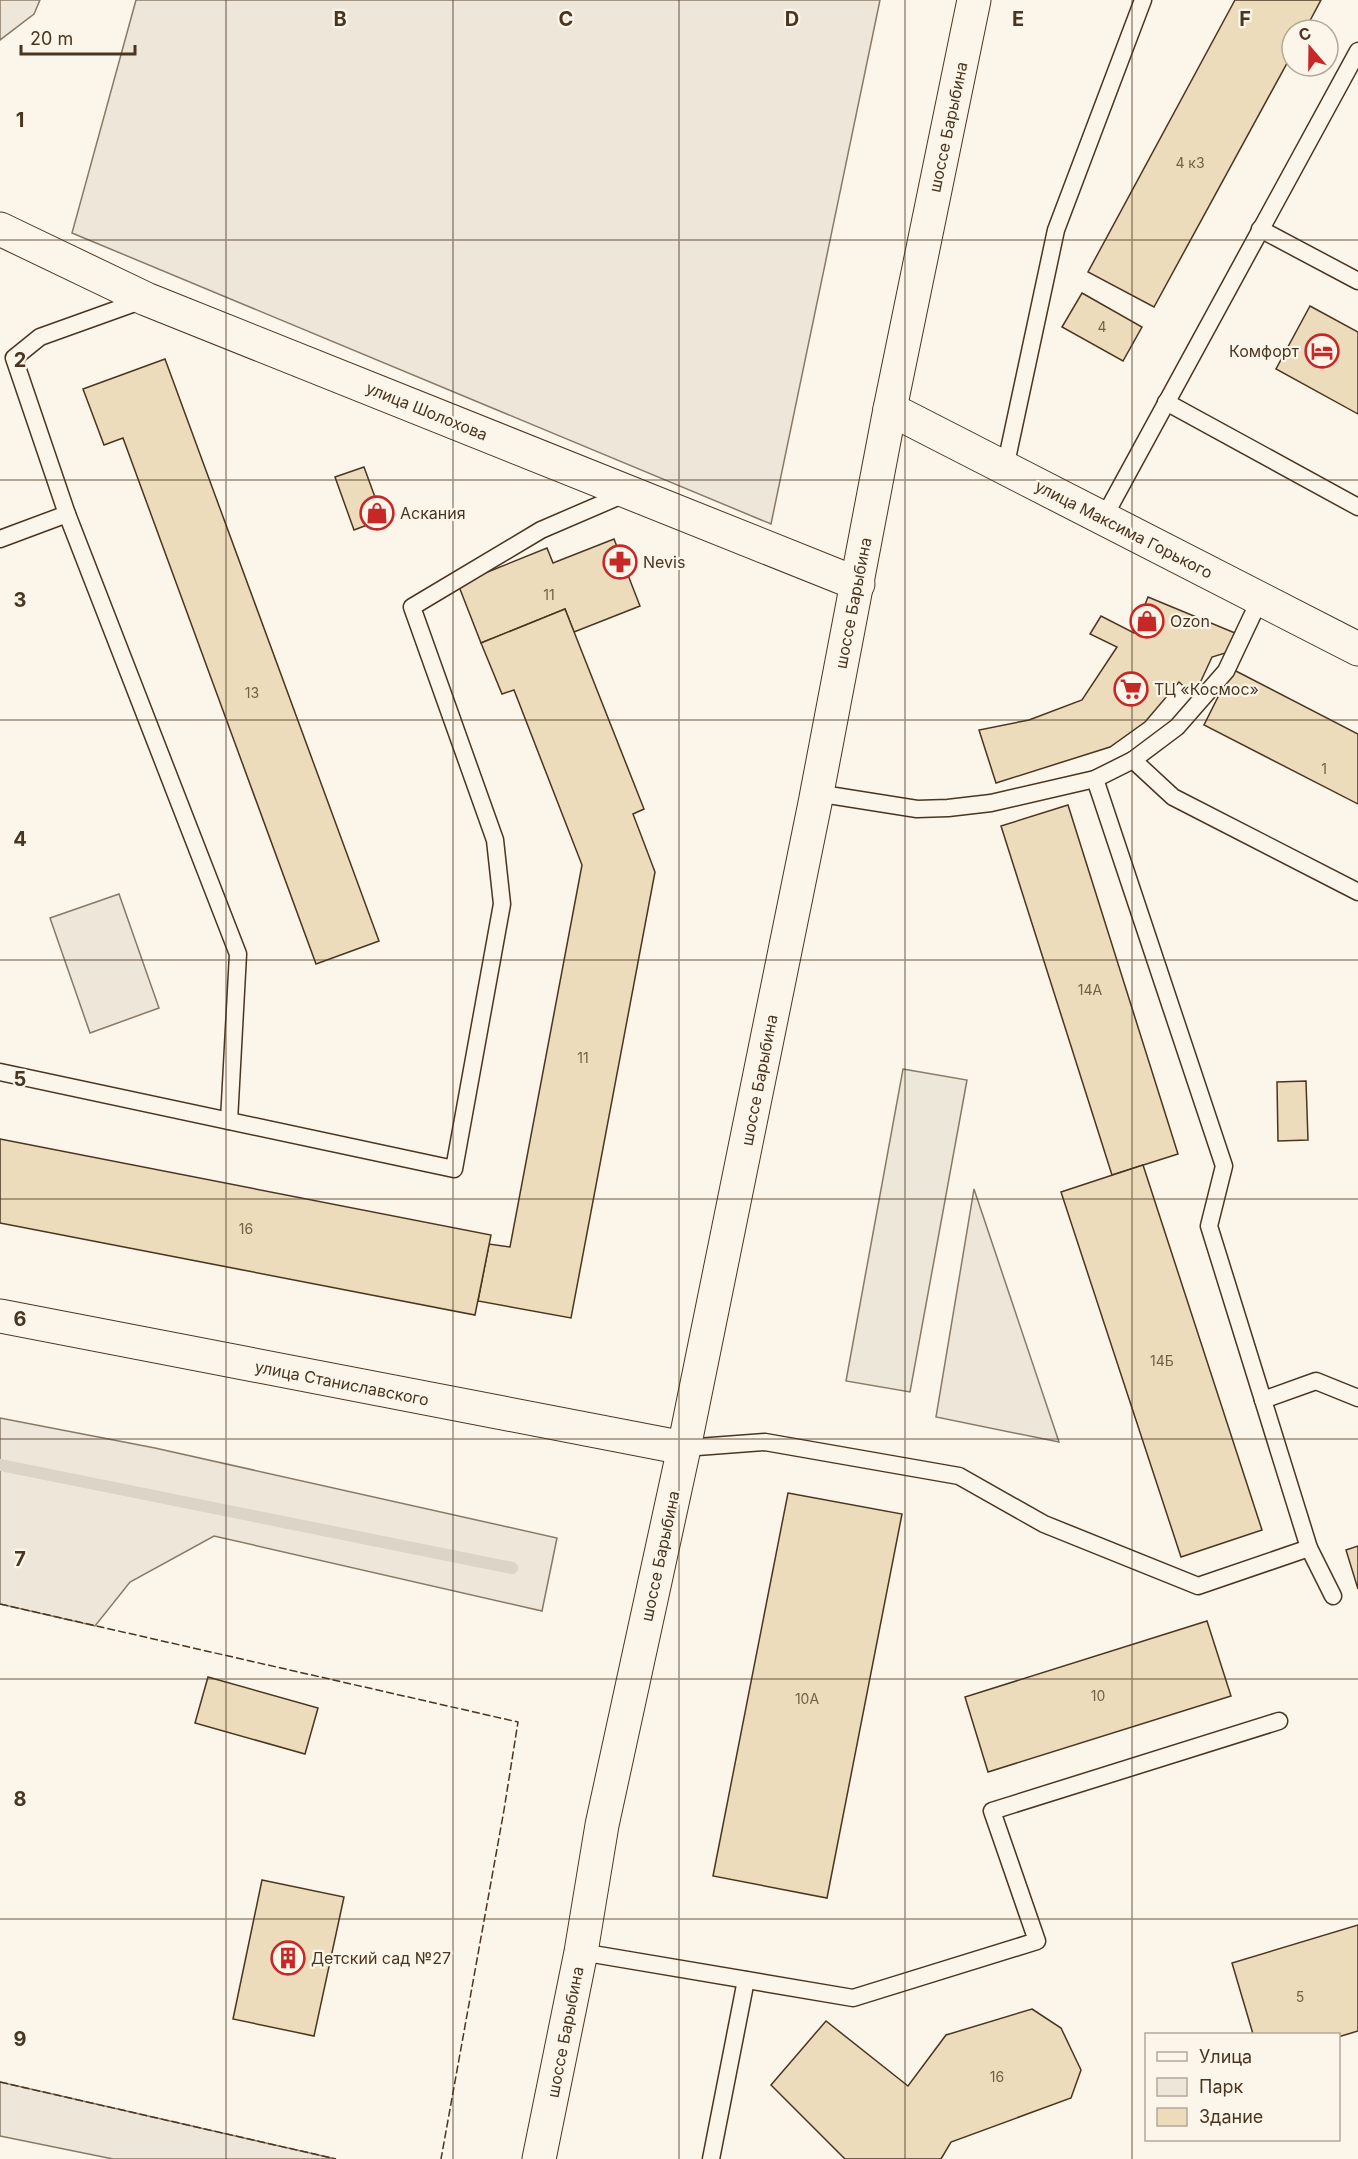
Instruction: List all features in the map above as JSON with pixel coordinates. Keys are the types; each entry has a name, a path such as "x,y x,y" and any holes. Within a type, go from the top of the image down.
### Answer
{"main road":[{"name":"шоссе Барыбина","path":"539,2159 581,1952 602,1825 684,1448 858,585 890,409 974,0"},
{"name":"улица Шолохова","path":"0,229 146,299 858,585"},
{"name":"улица Максима Горького","path":"890,409 1358,649"},
{"name":"улица Станиславского","path":"0,1316 684,1448"}],"lane":[{"path":"1005,468 1056,230 1143,0"},
{"path":"1103,519 1358,51"},
{"path":"1260,229 1358,281"},
{"path":"146,299 40,338 14,358 67,514 238,954 229,1121"},
{"path":"1167,402 1358,507"},
{"path":"0,1072 454,1169 502,904 495,840 412,607 541,531 630,492"},
{"path":"0,538 67,514"},
{"path":"816,793 917,809 948,808 991,803 1095,779 1133,760 1177,727 1226,671 1260,599"},
{"path":"1133,760 1173,797 1358,892"},
{"path":"1095,779 1224,1166 1209,1226 1309,1548 1333,1596"},
{"path":"1263,1400 1316,1381 1358,1398"},
{"path":"684,1448 765,1442 959,1476 1044,1524 1198,1586 1309,1548"},
{"path":"581,1952 854,1998 1037,1941 992,1811 1279,1721"},
{"path":"711,2159 746,1980"}],"green space":[{"path":"0,0 40,0 34,14 0,40"},
{"path":"136,0 880,0 771,524 72,233"},
{"path":"119,894 159,1008 90,1033 50,918"},
{"path":"974,1189 1059,1442 936,1417"},
{"path":"0,1418 155,1448 557,1538 542,1611 214,1536 130,1582 95,1626 0,1604"},
{"path":"0,2082 336,2159 113,2159 0,2136"}],"shaded area":[{"path":"903,1069 967,1080 910,1392 846,1381"}],"building":[{"path":"1235,0 1321,0 1311,18 1280,18 1280,76 1154,307 1088,272"},
{"path":"1082,293 1142,327 1123,361 1062,327"},
{"name":"Комфорт","path":"1310,306 1358,332 1358,414 1276,369"},
{"path":"165,359 379,941 316,964 123,438 104,445 83,389"},
{"path":"364,467 383,519 354,530 335,477"},
{"path":"614,539 640,606 574,632 565,609 481,643 458,584 547,548 553,563"},
{"name":"ТЦ «Космос»","path":"1148,597 1235,633 1232,651 1212,657 1194,696 1179,682 1145,722 1110,747 996,783 979,730 1029,720 1082,700 1117,647 1090,634 1101,616 1134,633"},
{"path":"565,609 644,809 633,814 655,872 571,1318 478,1301 489,1244 510,1247 582,865 514,690 502,694 481,643"},
{"path":"1232,669 1358,734 1358,804 1204,725"},
{"path":"1068,805 1178,1154 1112,1175 1001,826"},
{"path":"1306,1081 1308,1140 1278,1141 1277,1082"},
{"path":"0,1139 491,1235 475,1315 0,1223"},
{"path":"1143,1165 1262,1530 1181,1557 1061,1192"},
{"path":"788,1493 902,1514 827,1898 713,1876"},
{"path":"1358,1546 1358,1589 1346,1550"},
{"path":"1207,1621 1231,1696 988,1772 965,1697"},
{"path":"208,1677 318,1708 305,1754 195,1723"},
{"name":"Детский сад №27","path":"262,1880 344,1897 314,2036 233,2019"},
{"path":"1358,1925 1358,2031 1340,2036 1340,2033 1253,2033 1232,1963"},
{"path":"1032,2009 1061,2028 1081,2070 1071,2098 951,2142 941,2159 845,2159 771,2085 826,2021 908,2086 946,2035"}],"waterway":[{"path":"0,1465 512,1568"}],"fence":[{"path":"0,1604 518,1722 441,2159"},
{"path":"0,2082 336,2159"}],"place":[{"name":"Комфорт","path":"1322,351"},
{"name":"Аскания","path":"377,513"},
{"name":"Nevis","path":"620,562"},
{"name":"Ozon","path":"1147,621"},
{"name":"ТЦ «Космос»","path":"1131,689"},
{"name":"Детский сад №27","path":"288,1958"}]}
